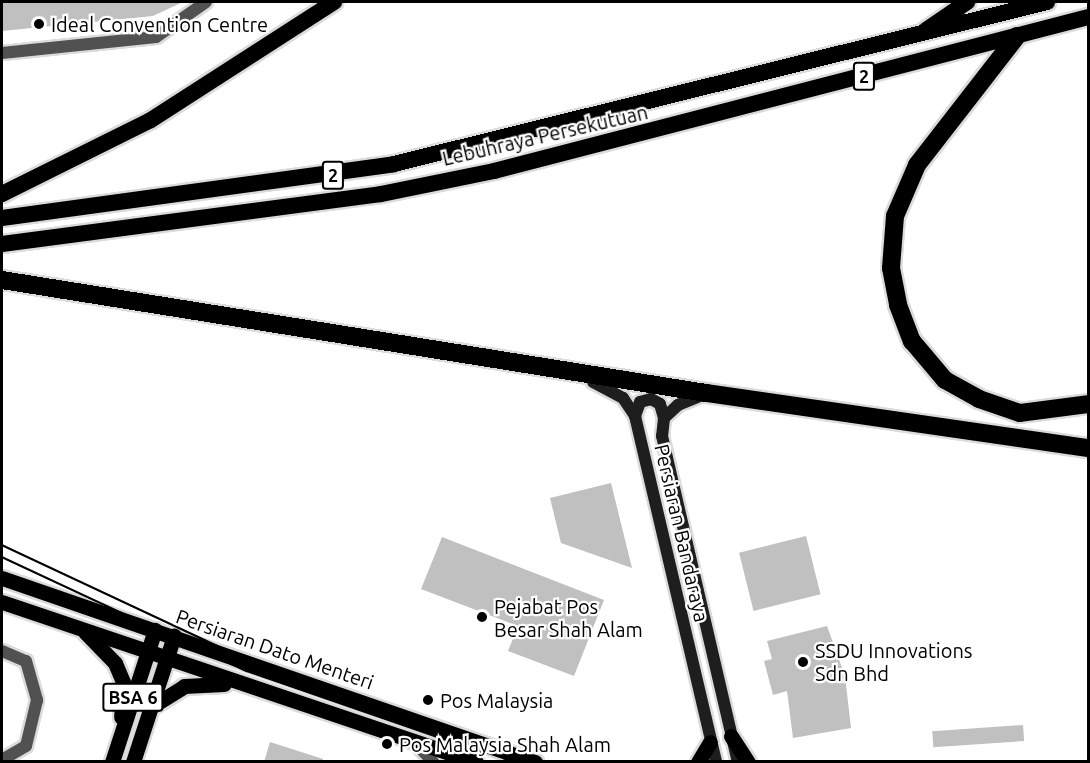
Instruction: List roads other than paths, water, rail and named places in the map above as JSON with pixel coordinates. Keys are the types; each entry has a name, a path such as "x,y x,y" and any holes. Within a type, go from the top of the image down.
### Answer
{"highway":[{"path":"2,194 151,120 334,2"},
{"path":"918,36 967,2"},
{"name":"Lebuhraya Persekutuan","path":"2,218 394,164 918,36 1047,2"},
{"name":"Lebuhraya Persekutuan","path":"2,244 404,189 661,129 1089,17"},
{"path":"1017,36 917,165 895,216 891,268 896,296 912,341 945,380 979,399 1020,413 1089,404"},
{"path":"2,280 706,393 1089,448"}],"main road":[{"name":"Persiaran Bandaraya","path":"546,368 609,387 635,416 716,762"},
{"name":"Persiaran Bandaraya","path":"706,393 678,405 664,418 662,436 672,495 738,762"},
{"path":"635,416 640,402 651,399 660,404 664,418"},
{"name":"Persiaran Dato Menteri","path":"2,578 535,762"},
{"path":"2,602 476,762"},
{"path":"82,629 115,663 123,682 119,741"},
{"name":"BSA 6","path":"112,762 155,630"},
{"name":"BSA 6","path":"133,762 174,636"},
{"path":"151,707 184,686 245,685"},
{"path":"731,736 748,762"},
{"path":"698,762 710,742"}],"street":[{"path":"2,53 156,37 206,2"},
{"path":"2,651 26,661 37,700 26,746 2,760"},
{"path":"411,739 433,762"}],"tram line":[{"path":"2,545 252,662 532,762"},
{"path":"2,557 247,671 481,752"}],"place":[{"name":"Ideal Convention Centre","path":"39,24"},
{"name":"Pejabat Pos Besar Shah Alam","path":"482,617"},
{"name":"SSDU Innovations Sdn Bhd","path":"803,662"},
{"name":"Pos Malaysia","path":"428,700"},
{"name":"Pos Malaysia Shah Alam","path":"387,744"}]}
